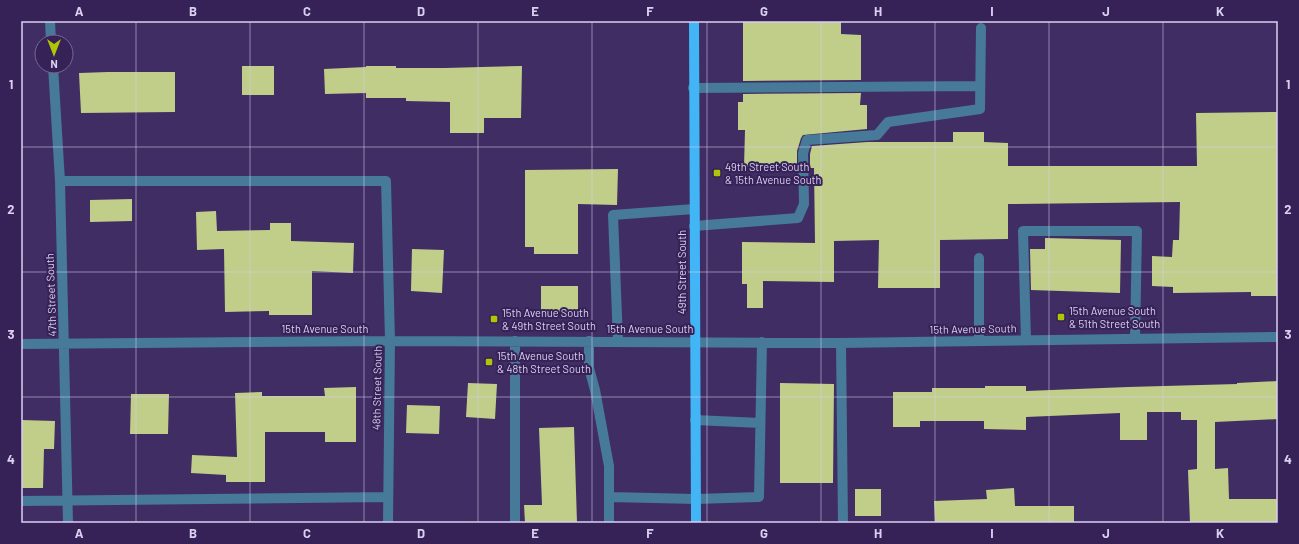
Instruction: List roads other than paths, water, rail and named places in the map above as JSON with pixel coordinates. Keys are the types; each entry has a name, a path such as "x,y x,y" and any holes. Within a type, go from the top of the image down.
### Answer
{"main road":[{"name":"49th Street South","path":"694,21 693,88 696,523"}],"street":[{"path":"50,21 51,34"},
{"path":"694,226 798,218 804,204 804,153 807,140 878,135 888,122 980,110 981,28"},
{"name":"47th Street South","path":"53,74 60,182 68,523"},
{"path":"693,88 980,86"},
{"name":"48th Street South","path":"60,182 386,181 390,341 388,523"},
{"path":"618,341 613,215 694,209"},
{"path":"1026,340 1023,231 1137,232 1135,339"},
{"path":"979,258 979,341"},
{"name":"15th Avenue South","path":"21,344 390,341 841,343 1278,337"},
{"path":"515,341 515,523"},
{"path":"588,341 589,368 595,390 609,466 609,523"},
{"path":"609,497 696,499 759,496 762,342"},
{"path":"841,343 843,523"},
{"path":"695,420 760,423"},
{"path":"21,501 388,497"}],"place":[{"name":"49th Street South & 15th Avenue South","path":"717,173"},
{"name":"15th Avenue South & 51th Street South","path":"1061,317"},
{"name":"15th Avenue South & 49th Street South","path":"494,319"},
{"name":"15th Avenue South & 48th Street South","path":"489,362"}]}
